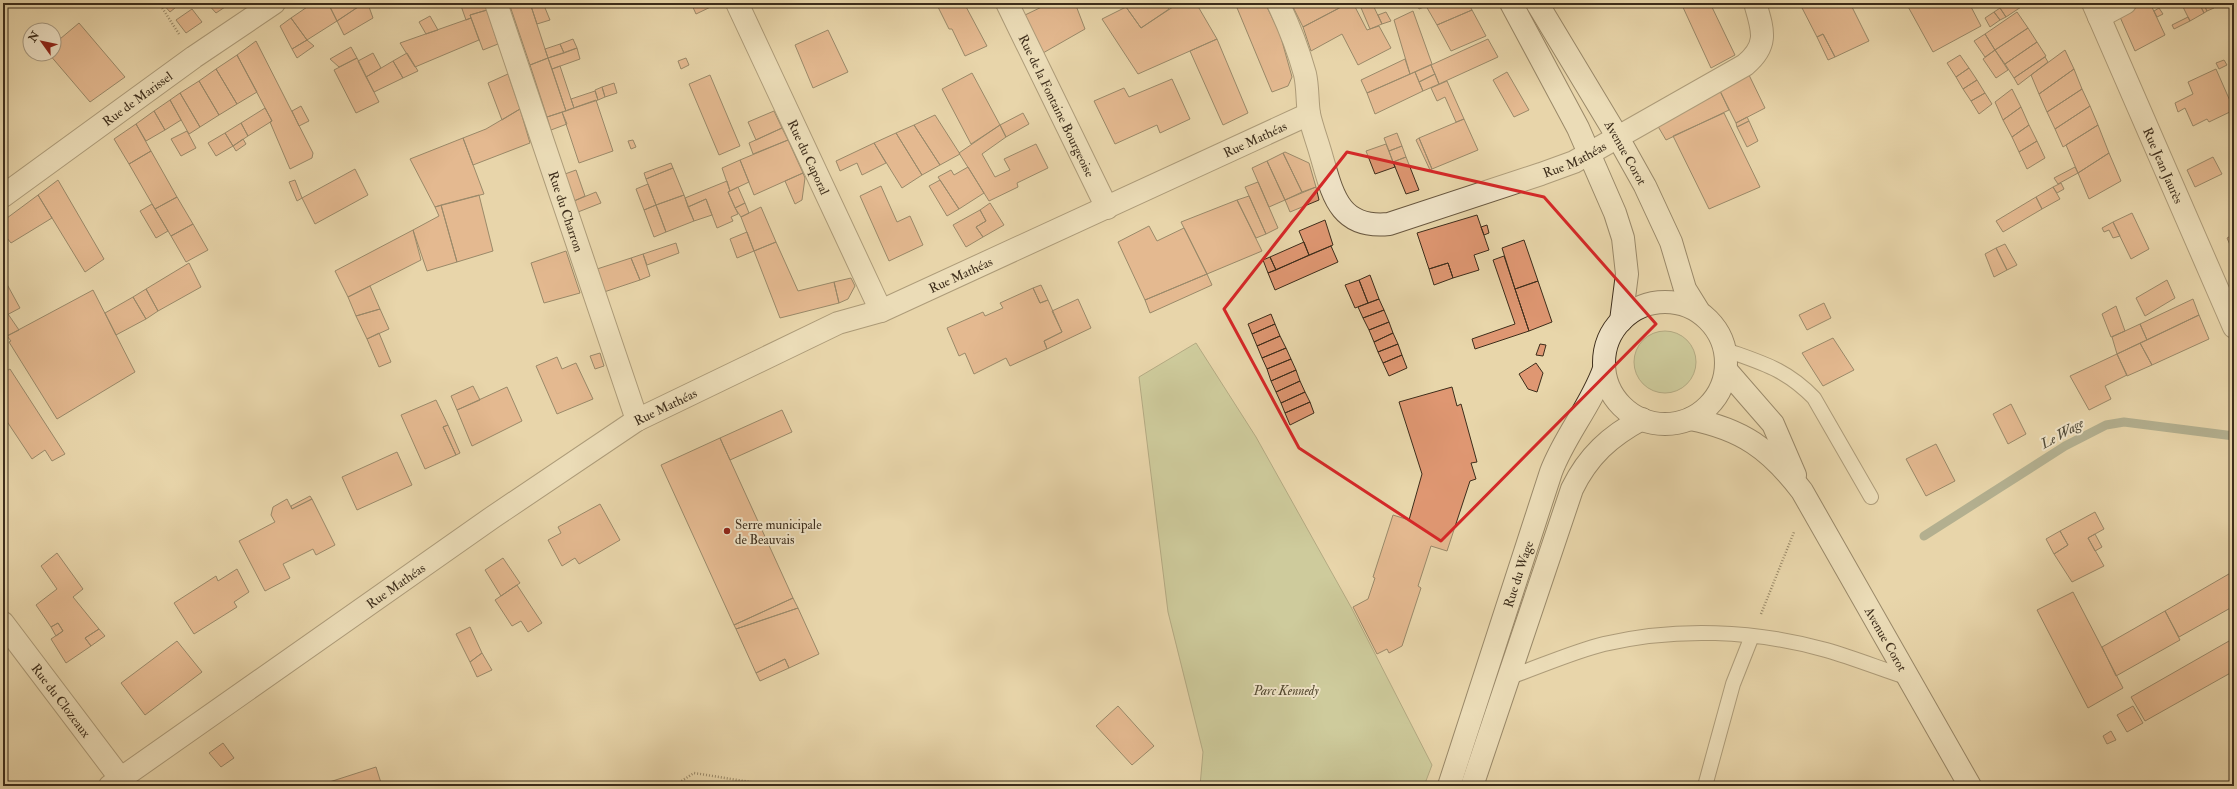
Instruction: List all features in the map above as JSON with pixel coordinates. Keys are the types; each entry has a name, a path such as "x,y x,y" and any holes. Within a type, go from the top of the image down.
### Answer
{"street":[{"name":"Rue de Marissel","path":"3,196 194,57 274,3"},
{"name":"Rue du Charron","path":"496,3 637,420"},
{"name":"Rue du Caporal","path":"737,3 881,311"},
{"name":"Rue de la Fontaine Bourgeoise","path":"1007,3 1107,208"},
{"path":"1278,3 1298,50 1305,76 1309,114"},
{"name":"Avenue Corot","path":"1511,3 1590,152 1623,238 1627,274 1620,321"},
{"name":"Avenue Corot","path":"1537,3 1617,136 1665,227 1675,254 1684,289 1698,310 1713,323 1723,341 1726,360 1722,388 1712,403 1690,419 1671,424 1651,422 1642,419 1619,403 1609,388 1604,369 1607,343 1620,321 1635,309 1662,301 1680,303 1698,310"},
{"name":"Rue Mathéas","path":"116,782 493,517 637,420 838,323 881,311 1309,114 1336,202 1354,218 1365,223 1378,225 1389,224 1547,172 1590,152 1752,60 1762,44 1763,37 1755,3"},
{"path":"2096,10 2125,3"},
{"name":"Rue Jean Jaurès","path":"2096,10 2234,327"},
{"name":"Avenue Corot","path":"1726,360 1781,439 1804,495 1970,786"},
{"name":"Rue du Wage","path":"1449,786 1551,472 1565,440 1592,399 1604,369"},
{"name":"Rue du Wage","path":"1472,786 1565,508 1579,475 1586,464 1605,442 1615,434 1642,419"},
{"name":"Avenue Corot","path":"1690,419 1712,423 1747,438 1778,463 1804,495"},
{"name":"Rue du Clozeaux","path":"3,622 116,782"}],"lane":[{"path":"1726,360 1776,367 1803,387 1814,398 1871,496"},
{"path":"1508,678 1603,645 1632,638 1692,633 1752,636 1826,650 1909,678"},
{"path":"1704,786 1733,684 1752,636"}],"path":[{"path":"159,3 194,57"},
{"path":"1752,636 1804,495"},
{"path":"674,786 694,774 775,786"}],"highlighted area":[{"path":"1347,152 1544,197 1656,324 1441,541 1299,448 1224,309"}],"green space":[{"path":"1665,331 1677,334 1687,340 1693,350 1696,362 1693,374 1687,384 1677,390 1665,393 1653,390 1643,384 1637,374 1634,362 1637,350 1643,340 1653,334"},
{"name":"Parc Kennedy","path":"1196,343 1256,437 1351,607 1432,765 1424,786 1200,786 1203,752 1168,612 1139,377"}],"building":[{"path":"162,3 181,3 170,12"},
{"path":"207,3 231,3 216,13"},
{"path":"313,3 328,3 337,21 307,40 291,18"},
{"path":"328,3 364,3 337,21"},
{"path":"364,3 368,4 373,18 344,35 337,21"},
{"path":"460,3 485,3 487,10 470,15 471,18 466,20"},
{"path":"509,3 530,3 548,58 530,65"},
{"path":"530,3 543,3 550,20 537,24"},
{"path":"691,3 719,3 696,14"},
{"path":"792,3 827,3 828,5 792,6"},
{"path":"936,3 964,3 987,46 965,56 952,29 949,29"},
{"path":"1050,3 1075,3 1085,29 1043,53 1025,15"},
{"path":"1128,3 1166,3 1169,9 1141,28 1126,7"},
{"path":"1179,3 1196,3 1217,39 1138,74 1102,19 1126,7 1141,28"},
{"path":"1235,3 1265,3 1280,34 1292,77 1288,86 1272,92"},
{"path":"1291,3 1336,3 1339,8 1303,27"},
{"path":"1349,3 1353,3 1367,30 1379,26 1391,48 1358,65 1342,34 1311,51 1303,27"},
{"path":"1359,3 1372,3 1382,24 1370,29"},
{"path":"1416,3 1434,3 1419,9"},
{"path":"1434,3 1468,3 1472,10 1437,25 1426,6"},
{"path":"1681,3 1710,3 1735,55 1711,68"},
{"path":"1850,3 1869,41 1835,57 1823,34 1817,37 1800,4"},
{"path":"1906,3 1969,3 1981,26 1933,52"},
{"path":"2007,3 2027,3 2006,17 2000,8"},
{"path":"2144,3 2150,3 2165,35 2135,51 2120,17"},
{"path":"2181,3 2199,3 2204,13 2190,21"},
{"path":"2199,3 2203,3 2207,11 2204,13"},
{"path":"2203,3 2212,3 2214,8 2207,11"},
{"path":"2000,8 2006,17 2000,20 1994,12"},
{"path":"2159,8 2163,14 2157,17 2154,11"},
{"path":"192,9 202,22 186,33 176,20"},
{"path":"487,10 498,44 483,50 470,15"},
{"path":"1472,10 1486,36 1451,51 1437,25"},
{"path":"1413,11 1432,64 1410,74 1394,20"},
{"path":"1386,12 1391,21 1382,24 1378,15"},
{"path":"1994,12 2000,20 1990,27 1985,18"},
{"path":"2017,12 2028,28 1995,50 1985,34"},
{"path":"430,16 438,30 426,34 419,22"},
{"path":"2188,17 2190,21 2174,29 2172,25"},
{"path":"291,18 307,40 292,49 280,26"},
{"path":"471,18 479,40 415,67 400,43"},
{"path":"79,23 125,77 90,102 56,62 62,62 62,37"},
{"path":"2028,28 2037,42 2005,64 1995,50"},
{"path":"828,30 848,72 813,88 795,45"},
{"path":"1823,34 1835,57 1828,60 1817,37"},
{"path":"1985,34 1995,50 1985,57 1974,41"},
{"path":"573,39 577,48 564,53 560,44"},
{"path":"1217,39 1248,113 1223,125 1190,51"},
{"path":"1488,39 1498,57 1439,84 1431,65"},
{"path":"307,40 314,46 297,58 292,49"},
{"path":"256,41 313,153 312,158 290,169 270,122 272,121 237,55"},
{"path":"2037,42 2046,56 2014,78 2005,64"},
{"path":"560,44 564,53 548,58 545,49"},
{"path":"351,47 357,58 339,67 330,59"},
{"path":"577,48 580,59 552,69 548,58"},
{"path":"1995,50 2008,70 1996,78 1983,59"},
{"path":"2065,50 2074,69 2039,94 2031,75"},
{"path":"373,53 381,68 366,77 358,61"},
{"path":"407,53 418,71 403,78 393,61"},
{"path":"237,55 257,92 237,104 216,69"},
{"path":"1960,55 1969,68 1956,77 1947,63"},
{"path":"2045,57 2048,62 2018,85 2014,78"},
{"path":"357,58 379,102 356,113 334,70"},
{"path":"548,58 566,111 547,117 530,65"},
{"path":"686,58 689,65 681,69 678,61"},
{"path":"1405,59 1410,74 1367,93 1361,80"},
{"path":"2224,60 2227,65 2219,69 2216,63"},
{"path":"393,61 403,78 374,92 366,77"},
{"path":"1431,65 1435,74 1419,82 1415,72"},
{"path":"560,66 574,108 566,111 552,69"},
{"path":"1969,68 1977,80 1963,89 1956,77"},
{"path":"216,69 237,104 219,115 199,81"},
{"path":"2074,69 2082,89 2047,112 2039,94"},
{"path":"2216,69 2234,110 2209,122 2207,119 2193,126 2185,108 2178,112 2175,103 2193,94 2188,82"},
{"path":"1415,72 1423,91 1375,114 1367,93"},
{"path":"1507,72 1529,110 1514,117 1493,80"},
{"path":"972,73 1000,125 971,144 942,89"},
{"path":"508,74 520,109 502,120 488,83"},
{"path":"1435,74 1439,84 1423,91 1419,82"},
{"path":"710,75 740,146 719,155 689,84"},
{"path":"1749,75 1765,108 1736,123 1720,91"},
{"path":"1172,79 1190,119 1160,133 1157,125 1115,144 1094,101 1124,88 1129,97"},
{"path":"1977,80 1985,93 1971,101 1963,89"},
{"path":"199,81 219,115 200,127 180,93"},
{"path":"1447,81 1464,119 1456,122 1445,97 1437,101 1431,88"},
{"path":"614,83 617,93 605,97 602,87"},
{"path":"602,87 605,97 598,100 595,90"},
{"path":"2012,89 2021,107 2003,120 1995,102"},
{"path":"2082,89 2090,106 2055,129 2047,112"},
{"path":"595,91 598,100 574,108 571,99"},
{"path":"1720,91 1729,110 1666,140 1656,123"},
{"path":"180,93 200,127 189,134 170,100"},
{"path":"1985,93 1992,104 1979,114 1971,101"},
{"path":"170,100 181,120 165,130 154,111"},
{"path":"596,100 613,151 579,163 562,112"},
{"path":"301,106 309,121 299,126 292,111"},
{"path":"2090,106 2098,125 2063,147 2055,129"},
{"path":"2021,107 2029,125 2012,137 2003,120"},
{"path":"265,108 272,121 248,136 241,123"},
{"path":"520,109 530,143 473,165 463,138 486,129"},
{"path":"154,111 165,130 146,141 136,124"},
{"path":"774,111 782,128 756,140 748,122"},
{"path":"562,112 567,124 551,130 547,117"},
{"path":"1023,113 1029,124 1006,137 1000,125"},
{"path":"1724,113 1760,187 1709,209 1673,136"},
{"path":"935,115 960,154 940,165 914,125"},
{"path":"1747,117 1749,121 1737,127 1736,123"},
{"path":"1464,119 1478,150 1432,169 1419,138"},
{"path":"1749,121 1758,141 1747,147 1737,127"},
{"path":"241,123 248,136 233,146 225,133"},
{"path":"136,124 151,151 129,164 114,139"},
{"path":"914,125 940,165 922,175 896,133"},
{"path":"1000,125 1006,137 982,154 995,177 1010,170 1004,159 1036,144 1048,168 1017,183 1018,187 989,201 959,153"},
{"path":"2029,125 2037,141 2019,152 2012,137"},
{"path":"2098,125 2109,153 2078,173 2066,145"},
{"path":"782,128 788,140 753,154 749,143"},
{"path":"187,131 196,148 181,156 171,139"},
{"path":"225,133 233,146 216,156 208,143"},
{"path":"896,133 922,175 902,188 874,143"},
{"path":"1397,133 1402,146 1389,151 1384,138"},
{"path":"463,138 484,194 435,207 410,159"},
{"path":"1419,138 1432,169 1430,170 1416,140"},
{"path":"243,139 246,144 236,151 233,146"},
{"path":"633,140 636,147 631,149 628,141"},
{"path":"788,140 803,173 754,195 740,160"},
{"path":"2037,141 2045,158 2027,169 2019,152"},
{"path":"874,143 886,163 862,175 857,163 840,171 836,161"},
{"path":"1386,144 1395,167 1375,174 1366,151"},
{"path":"1402,146 1406,157 1393,162 1389,151"},
{"path":"151,151 177,197 155,209 129,164"},
{"path":"1285,152 1309,163 1316,187 1302,192 1283,153"},
{"path":"1283,153 1302,192 1285,200 1267,161"},
{"path":"2109,153 2121,181 2089,199 2078,173"},
{"path":"1406,157 1419,190 1406,194 1393,162"},
{"path":"2213,157 2222,174 2195,187 2187,170"},
{"path":"740,160 749,182 730,191 722,168"},
{"path":"1267,161 1285,200 1269,207 1252,168"},
{"path":"671,163 673,168 646,179 644,173"},
{"path":"968,167 984,193 959,209 938,177 951,170 954,175"},
{"path":"2075,167 2078,173 2058,184 2054,178"},
{"path":"673,168 684,195 656,205 646,179"},
{"path":"355,169 368,195 315,224 302,198"},
{"path":"576,170 585,196 574,201 565,174"},
{"path":"803,173 805,178 802,200 795,204 785,181"},
{"path":"58,180 104,259 85,272 38,195"},
{"path":"295,180 302,198 297,201 289,182"},
{"path":"940,180 959,209 947,216 929,186"},
{"path":"727,181 730,191 728,192 738,214 731,217 733,221 717,228 706,199 688,207 685,198"},
{"path":"1258,182 1278,228 1266,234 1245,187"},
{"path":"2061,183 2064,189 2057,193 2053,187"},
{"path":"648,184 656,205 644,210 636,189"},
{"path":"881,186 897,222 910,216 923,245 889,261 860,196"},
{"path":"738,187 745,203 735,208 728,192"},
{"path":"1316,187 1319,200 1290,212 1285,200"},
{"path":"2053,187 2060,199 2042,209 2036,197"},
{"path":"596,192 601,203 578,212 574,201"},
{"path":"38,195 52,218 11,243 3,233 3,221"},
{"path":"479,195 493,251 457,262 441,205"},
{"path":"684,195 694,221 666,232 656,205"},
{"path":"1249,196 1266,234 1256,238 1237,200"},
{"path":"177,197 193,224 171,236 155,209"},
{"path":"2036,197 2042,209 2003,232 1996,221"},
{"path":"706,199 712,215 694,221 688,207"},
{"path":"1237,200 1262,251 1207,274 1181,222"},
{"path":"745,203 749,213 741,217 735,208"},
{"path":"990,203 1004,225 983,237 976,227 986,221 980,210"},
{"path":"152,204 168,231 156,238 140,211"},
{"path":"441,205 457,262 427,271 413,230 439,216 435,207"},
{"path":"656,205 666,232 654,237 644,210"},
{"path":"761,207 776,242 754,251 741,217"},
{"path":"980,210 986,221 976,227 983,237 966,247 953,225"},
{"path":"2132,213 2149,249 2131,259 2113,222"},
{"path":"1477,215 1489,250 1474,255 1479,270 1453,278 1448,263 1429,269 1417,233"},
{"path":"1325,220 1333,245 1309,255 1299,231"},
{"path":"2113,222 2120,236 2113,238 2109,230 2104,232 2102,228"},
{"path":"193,224 208,250 186,262 171,236"},
{"path":"1487,225 1489,233 1484,235 1481,227"},
{"path":"1149,226 1157,241 1184,228 1207,274 1145,300 1118,242"},
{"path":"413,230 421,260 348,297 335,271"},
{"path":"747,232 754,251 737,258 730,239"},
{"path":"2234,234 2234,254 2227,238"},
{"path":"1524,240 1538,281 1515,289 1502,248"},
{"path":"776,242 798,291 834,282 839,303 780,318 754,251"},
{"path":"1304,242 1309,255 1276,270 1270,257"},
{"path":"676,243 679,253 647,265 643,254"},
{"path":"2005,244 2017,265 2007,270 1996,248"},
{"path":"1331,246 1338,262 1275,290 1268,273"},
{"path":"1996,248 2007,270 1994,277 1985,254"},
{"path":"566,251 580,293 544,303 531,263"},
{"path":"643,254 650,276 640,280 631,258"},
{"path":"1504,256 1529,331 1475,349 1472,339 1515,324 1493,260"},
{"path":"1270,257 1276,270 1268,273 1263,260"},
{"path":"631,258 640,280 604,292 597,269"},
{"path":"189,263 201,287 158,311 146,289"},
{"path":"1448,263 1453,278 1434,285 1429,269"},
{"path":"1207,274 1212,285 1150,313 1145,300"},
{"path":"1370,275 1379,299 1368,303 1359,280"},
{"path":"3,277 20,308 3,317"},
{"path":"851,278 855,286 848,299 839,303 834,282"},
{"path":"1359,280 1368,303 1355,308 1345,285"},
{"path":"2167,280 2175,298 2145,316 2136,298"},
{"path":"1538,281 1552,322 1529,331 1515,289"},
{"path":"1041,285 1048,300 1040,303 1033,288"},
{"path":"370,286 380,309 356,316 348,297"},
{"path":"1033,288 1040,303 1048,300 1062,332 1044,341 1047,349 1010,366 1006,358 974,374 965,353 959,356 947,328 983,312 985,316 1003,308 1000,303"},
{"path":"146,289 158,311 146,319 133,297"},
{"path":"93,290 135,372 57,419 9,342 11,341 7,336"},
{"path":"133,297 146,319 116,335 105,313"},
{"path":"1078,299 1091,328 1047,349 1044,341 1062,332 1052,311"},
{"path":"1379,299 1384,310 1363,318 1358,307"},
{"path":"2193,299 2199,315 2147,340 2140,324"},
{"path":"1824,303 1831,318 1807,330 1799,315"},
{"path":"2116,306 2125,331 2111,337 2102,314"},
{"path":"380,309 389,329 367,339 356,316"},
{"path":"1384,310 1389,322 1369,330 1363,318"},
{"path":"8,314 19,330 7,336 3,328 3,317"},
{"path":"1271,314 1275,324 1252,334 1248,324"},
{"path":"2199,315 2209,339 2152,365 2140,343"},
{"path":"1389,322 1393,333 1374,342 1369,330"},
{"path":"1275,324 1280,336 1257,346 1252,334"},
{"path":"2140,324 2147,340 2117,354 2112,337"},
{"path":"379,333 391,362 379,367 367,339"},
{"path":"1393,333 1398,344 1378,352 1374,342"},
{"path":"1280,336 1286,348 1262,358 1257,346"},
{"path":"1833,338 1854,370 1823,386 1802,353"},
{"path":"2140,343 2152,365 2127,376 2117,354"},
{"path":"1398,344 1402,355 1383,363 1378,352"},
{"path":"1540,344 1546,345 1543,356 1536,355"},
{"path":"1286,348 1291,359 1267,369 1262,358"},
{"path":"600,353 604,366 595,369 590,356"},
{"path":"2117,354 2127,375 2105,386 2111,399 2089,410 2070,376"},
{"path":"1402,355 1407,368 1389,376 1383,363"},
{"path":"557,357 562,369 576,363 593,399 557,414 536,366"},
{"path":"1291,359 1296,370 1271,381 1267,369"},
{"path":"1536,363 1543,373 1537,392 1528,389 1519,374"},
{"path":"10,369 65,454 52,461 45,450 32,459 4,417 3,418 3,373"},
{"path":"1296,370 1300,381 1276,392 1271,381"},
{"path":"1300,381 1305,392 1281,403 1276,392"},
{"path":"473,386 480,400 457,410 451,396"},
{"path":"507,387 522,421 472,446 457,410"},
{"path":"1452,387 1457,406 1461,404 1477,462 1471,463 1476,479 1470,481 1447,551 1431,546 1418,586 1421,588 1402,646 1389,653 1387,649 1377,654 1353,607 1368,599 1375,578 1373,577 1393,515 1409,520 1422,474 1399,402"},
{"path":"1305,392 1310,402 1285,413 1281,403"},
{"path":"436,400 448,425 443,427 456,455 425,469 401,415"},
{"path":"1310,402 1314,413 1290,425 1285,413"},
{"path":"2011,404 2026,434 2008,444 1993,414"},
{"path":"782,410 792,432 730,460 720,438"},
{"path":"448,425 460,453 456,455 443,427"},
{"name":"Serre municipale de Beauvais","path":"720,438 793,598 734,625 661,465"},
{"path":"1936,444 1955,481 1926,496 1906,459"},
{"path":"397,452 412,485 357,510 342,477"},
{"path":"310,496 312,499 292,509 291,506"},
{"path":"287,499 292,509 312,499 335,545 316,555 313,549 283,564 290,578 265,591 239,541 275,522 271,515 273,507"},
{"path":"600,504 620,540 579,564 575,558 562,566 548,540 561,533 558,527"},
{"path":"2095,512 2104,529 2088,538 2104,566 2072,582 2054,554 2068,545 2060,531"},
{"path":"2060,531 2068,545 2054,554 2046,539"},
{"path":"2095,534 2102,547 2095,551 2088,538"},
{"path":"57,553 83,589 73,597 99,629 85,638 91,646 66,663 51,639 63,631 58,623 51,627 36,605 57,589 41,566"},
{"path":"503,558 520,583 501,596 485,570"},
{"path":"237,569 249,592 234,602 237,607 194,634 174,603 216,576 218,581"},
{"path":"2234,571 2234,606 2179,637 2165,611"},
{"path":"517,585 542,623 528,632 521,621 512,626 495,600"},
{"path":"2073,592 2123,688 2088,708 2037,610"},
{"path":"793,598 798,608 736,629 734,625"},
{"path":"798,608 819,654 789,668 785,659 756,673 736,629"},
{"path":"2165,611 2180,640 2116,676 2102,647"},
{"path":"58,623 63,631 56,636 51,627"},
{"path":"470,627 482,653 470,662 456,634"},
{"path":"99,629 105,636 91,646 85,638"},
{"path":"177,641 202,672 145,715 121,683"},
{"path":"2229,641 2234,649 2234,671 2145,721 2131,697"},
{"path":"482,653 492,670 477,677 470,662"},
{"path":"785,659 789,668 760,681 756,673"},
{"path":"1118,706 1154,746 1132,765 1096,726"},
{"path":"2133,706 2143,723 2127,732 2117,715"},
{"path":"2111,731 2116,740 2107,744 2103,736"},
{"path":"223,743 234,758 221,767 209,753"},
{"path":"376,767 382,786 317,786"}],"waterway":[{"name":"Le Wage","path":"1924,536 2065,446 2106,425 2124,422 2234,436"}],"place":[{"name":"Serre municipale de Beauvais","path":"727,531"}]}
